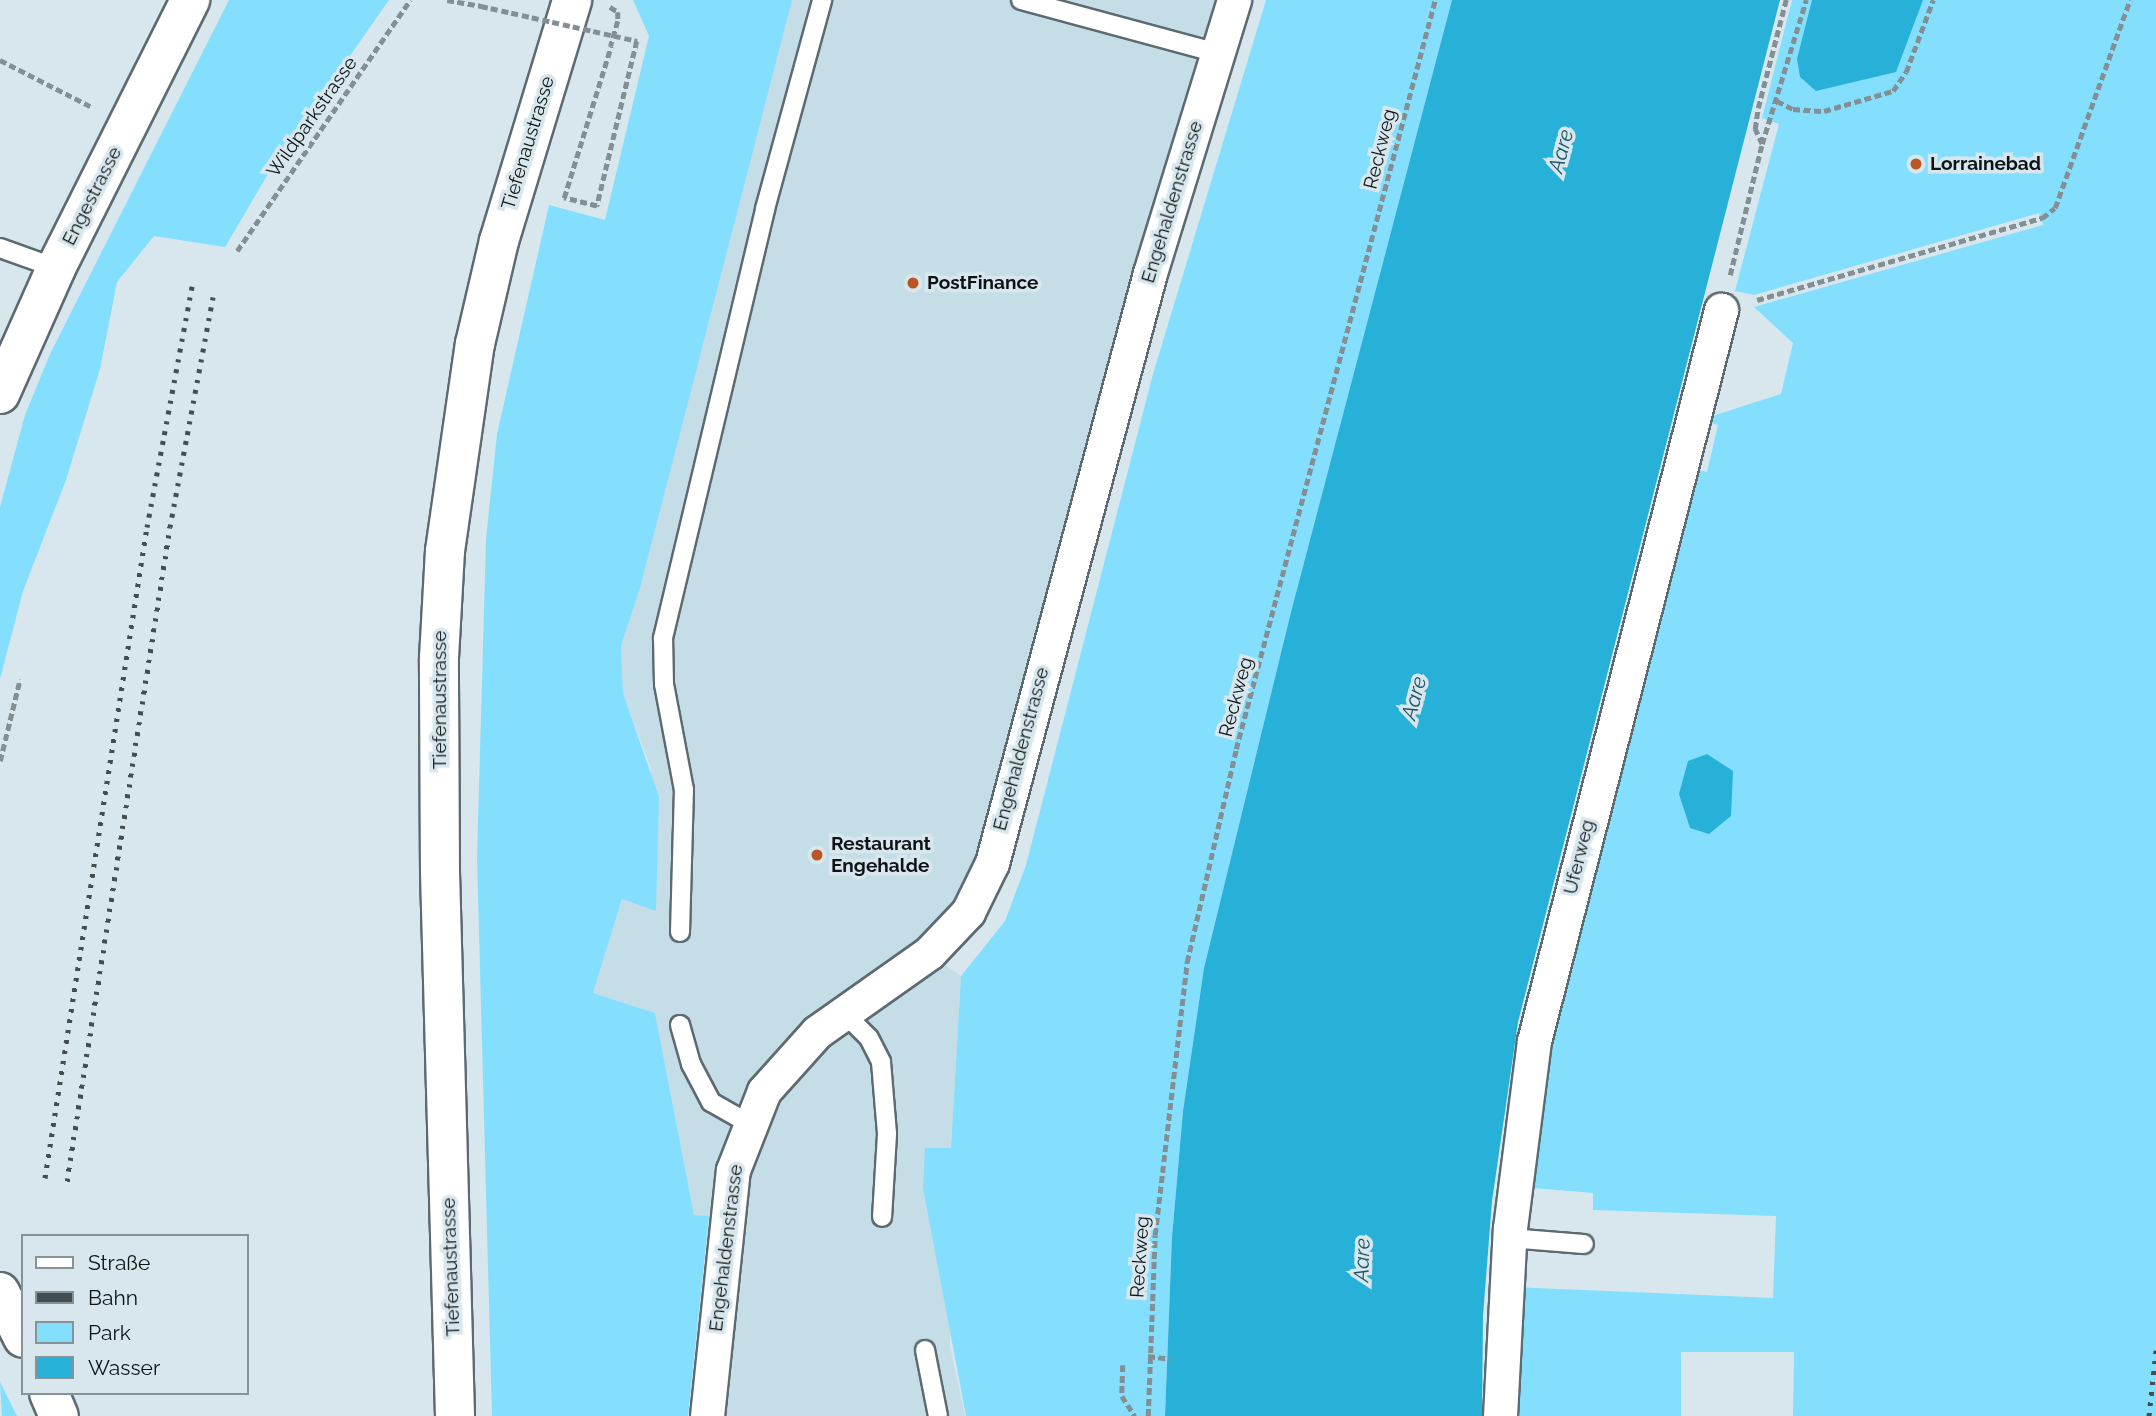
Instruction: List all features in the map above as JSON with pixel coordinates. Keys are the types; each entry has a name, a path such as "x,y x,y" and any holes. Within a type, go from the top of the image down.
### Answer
{"main road":[{"name":"Engestrasse","path":"0,394 55,268 190,0"},
{"name":"Tiefenaustrasse","path":"455,1416 440,858 439,658 445,551 466,399 496,254 589,2"},
{"path":"0,1292 21,1334"},
{"path":"49,1395 59,1416"}],"street":[{"name":"Engehaldenstrasse","path":"707,1416 733,1170 748,1123 781,1067 844,1013 929,953 968,912 992,863 1150,273 1234,0"},
{"name":"Uferweg","path":"1500,1416 1509,1238 1534,1041 1721,310"}],"lane":[{"path":"680,932 684,790 664,684 663,638 765,209 822,0"},
{"path":"1021,0 1219,53"},
{"path":"0,248 55,268"},
{"path":"844,1013 869,1038 881,1062 887,1134 881,1217"},
{"path":"680,1025 691,1064 711,1102 748,1123"},
{"path":"1509,1238 1584,1244"},
{"path":"925,1350 938,1416"}],"path":[{"name":"Wildparkstrasse","path":"237,251 410,0"},
{"path":"447,0 481,6 636,41 597,206 564,198 611,46 618,12 589,2"},
{"name":"Reckweg","path":"1148,1416 1148,1356 1166,1121 1187,962 1236,749 1435,0"},
{"path":"1762,144 1755,129 1786,0"},
{"path":"1806,0 1762,144 1721,310 2042,218 2055,208 2130,0"},
{"path":"1777,101 1793,109 1824,111 1893,91 1906,72 1933,0"},
{"path":"0,60 103,112"},
{"path":"0,761 20,679"},
{"path":"1148,1356 1172,1359"},
{"path":"1123,1365 1122,1396 1135,1416"}],"shaded area":[{"path":"790,0 1228,0 991,863 930,954 961,976 951,1148 950,1346 965,1416 725,1416 746,1220 694,1215 655,1013 593,993 622,899 656,910 651,769 623,693 621,646 640,587"}],"green space":[{"path":"229,0 389,0 271,169 225,247 154,236 117,282 100,369 66,480 23,591 0,679 0,507 25,415 50,354"},
{"path":"633,0 792,0 640,588 621,646 623,693 659,797 656,911 622,899 593,993 655,1013 694,1215 709,1216 688,1416 492,1416 477,857 486,539 497,434 549,205 605,220 649,36"},
{"path":"1266,0 1452,0 1291,612 1204,968 1183,1111 1172,1237 1165,1416 966,1416 923,1188 925,1148 951,1148 961,976 1005,921 1026,865 1153,374"},
{"path":"1792,0 2156,0 2156,1416 1793,1416 1794,1352 1681,1352 1681,1416 1509,1416 1515,1287 1773,1298 1776,1216 1593,1210 1593,1193 1522,1187 1543,1044 1689,468 1707,472 1718,425 1700,420 1781,394 1793,343 1754,307 2043,225 2039,213 1754,295 1735,291 1779,124 1762,118"},
{"path":"0,1382 17,1416 2,1416"}],"water":[{"name":"Aare","path":"1452,0 1780,0 1518,1022 1492,1201 1483,1316 1482,1416 1165,1416 1172,1237 1183,1111 1204,968 1291,612"},
{"path":"1812,0 1923,0 1896,72 1816,91 1800,77 1797,59"},
{"path":"1707,754 1733,771 1731,816 1709,834 1690,828 1679,794 1688,761"}],"railway":[{"path":"45,1178 147,527 192,286"},
{"path":"67,1181 170,527 214,291"},
{"path":"2149,1416 2156,1350"}],"place":[{"name":"Lorrainebad","path":"1916,164"},
{"name":"PostFinance","path":"913,283"},
{"name":"Restaurant Engehalde","path":"817,855"}]}
